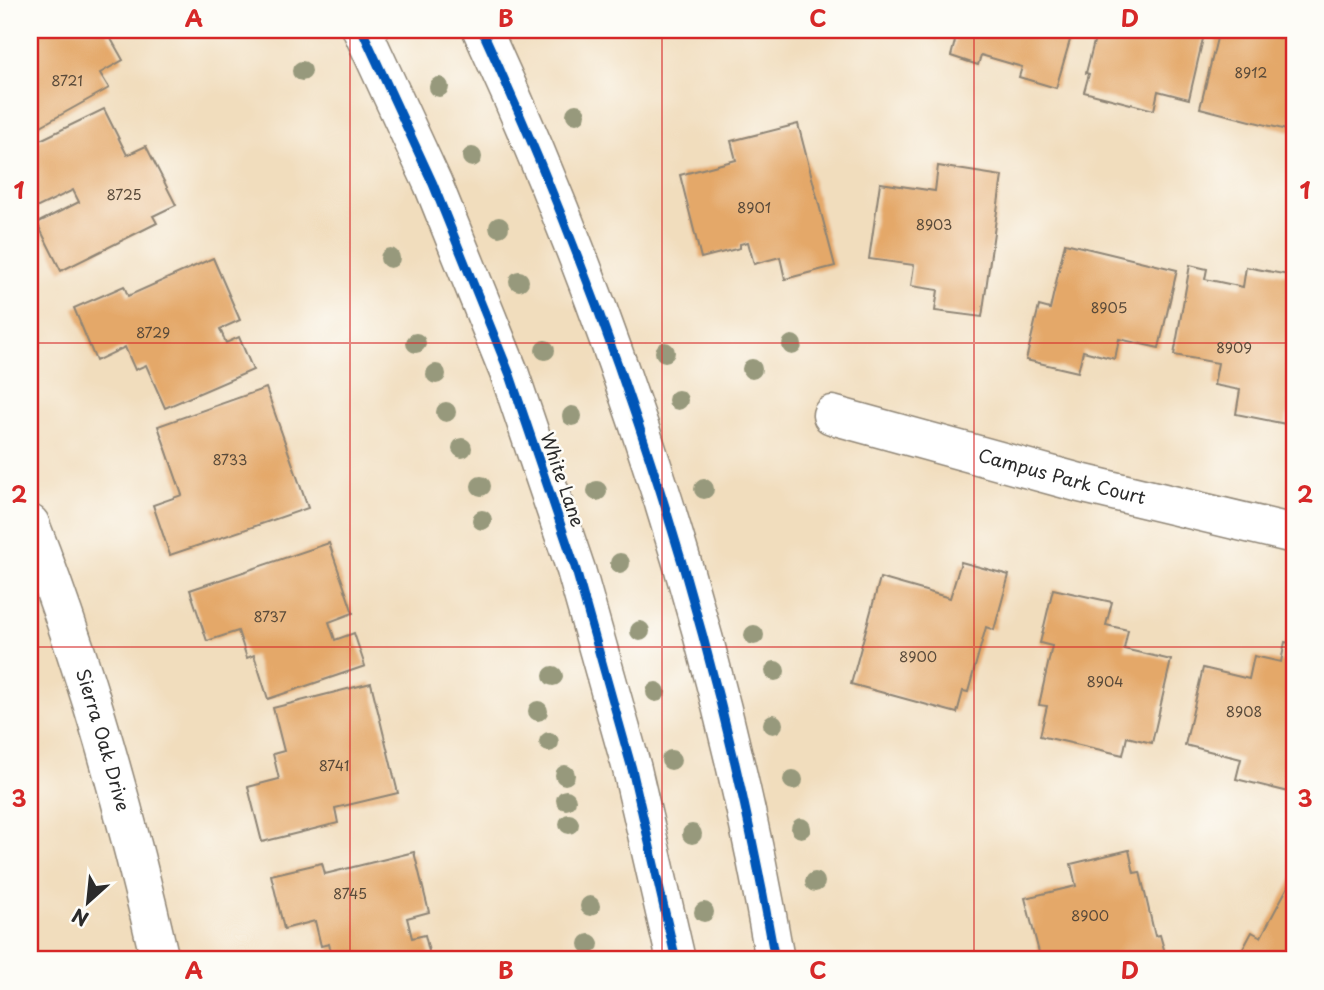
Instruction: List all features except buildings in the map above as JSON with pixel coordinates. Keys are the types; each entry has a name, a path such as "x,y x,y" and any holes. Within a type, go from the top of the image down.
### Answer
{"main road":[{"name":"White Lane","path":"362,30 433,184 510,375 576,570 632,769 676,960"},
{"path":"482,30 519,110 596,301 662,496 718,695 764,895 775,960"},
{"name":"Campus Park Court","path":"832,415 1080,483 1294,534"},
{"name":"Sierra Oak Drive","path":"30,524 98,725 160,960"}],"cycle path":[{"path":"362,30 433,184 510,375 576,570 632,769 676,960"},
{"path":"482,30 577,254 620,369 658,486 694,603 725,721 775,960"}]}
